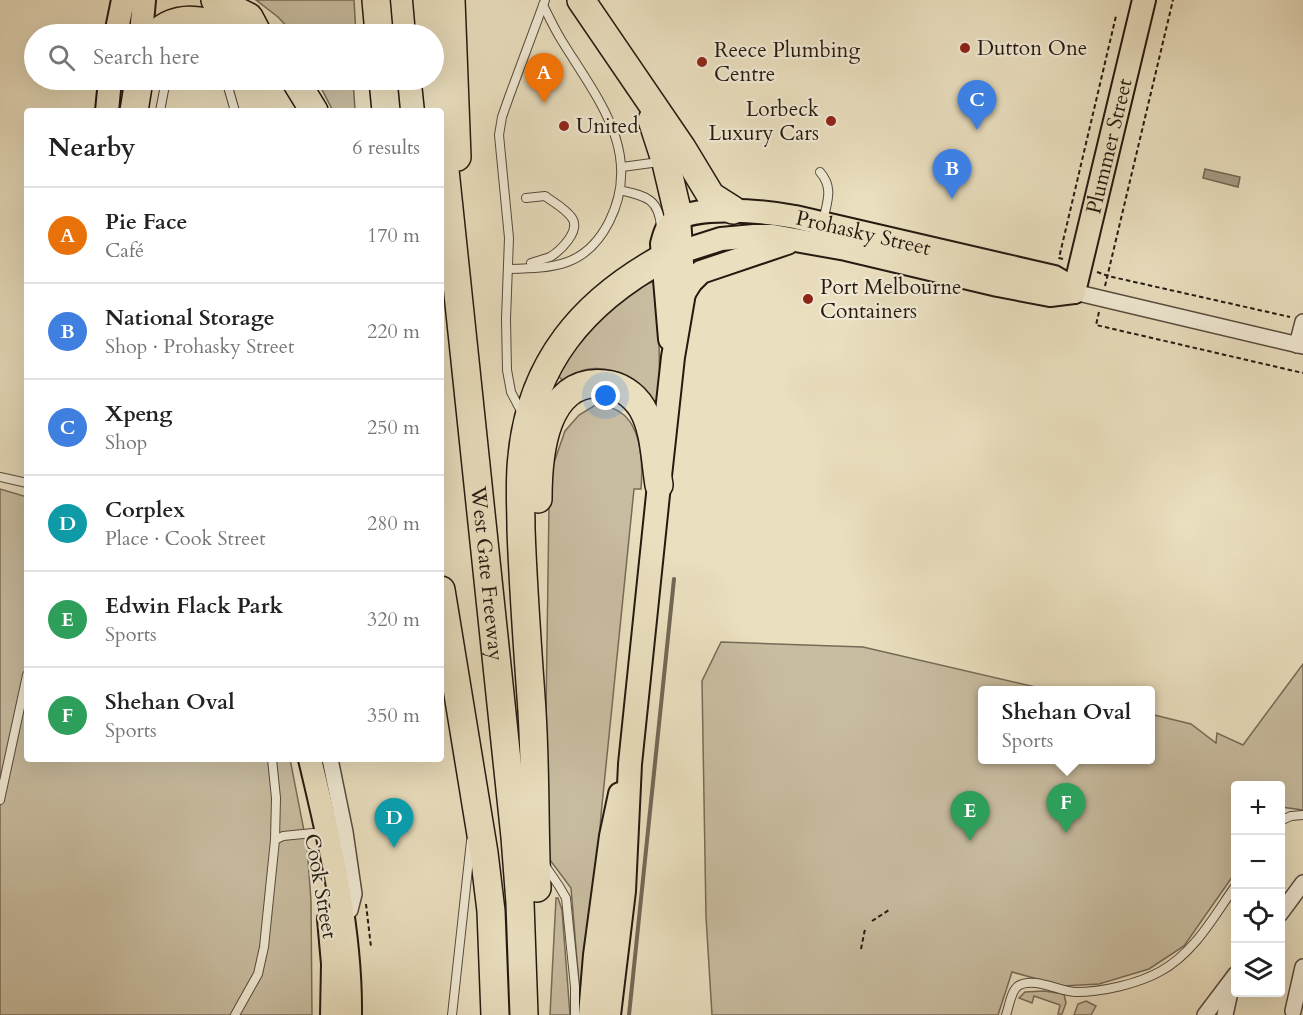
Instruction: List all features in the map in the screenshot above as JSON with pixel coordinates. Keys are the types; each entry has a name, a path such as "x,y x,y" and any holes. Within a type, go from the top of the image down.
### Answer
{"highway":[{"path":"215,0 248,20"},
{"path":"376,0 378,24"},
{"path":"427,0 429,24"},
{"path":"451,0 460,311"},
{"path":"581,0 601,26 632,76 682,148 711,196 733,210"},
{"path":"171,24 193,20 216,24"},
{"path":"632,76 650,114 666,163 679,218"},
{"path":"134,108 137,90"},
{"path":"301,90 312,108"},
{"path":"384,90 386,108"},
{"path":"437,90 439,108"},
{"name":"West Gate Freeway","path":"444,160 515,837 524,1015"},
{"path":"532,1015 538,946 532,699 524,615 520,485 527,424 535,395 549,366 572,330 606,294 669,250"},
{"path":"532,699 538,621 538,483 545,432 552,411 566,395 587,384 610,384 624,390 636,400 646,416 659,485"},
{"name":"West Gate Freeway","path":"444,609 478,845 490,911 495,1015"},
{"path":"444,627 451,653"},
{"path":"444,705 478,845"}],"main road":[{"path":"118,24 123,0"},
{"path":"142,24 144,0"},
{"name":"Plummer Street","path":"1074,292 1144,0"},
{"path":"107,108 109,90"},
{"name":"Prohasky Street","path":"679,218 691,214 733,210 774,213 813,235 998,285 1050,294 1062,295 1074,292"},
{"path":"673,357 669,334 669,250 679,218"},
{"path":"609,1015 624,891 630,764 673,357 684,293 701,272 813,235"},
{"name":"Prohasky Street","path":"669,250 739,237 813,235"},
{"path":"669,250 684,293"},
{"name":"Cook Street","path":"296,762 313,833 328,916 332,945 332,1015"},
{"name":"Cook Street","path":"311,762 343,916 348,950 350,1015"},
{"path":"590,1015 595,955 611,836 630,764"}],"street":[{"name":"Prohasky Street","path":"1074,292 1300,346"},
{"path":"1297,320 1300,346"},
{"name":"Cook Street","path":"331,762 344,821 354,894 350,910 343,916"},
{"path":"1285,909 1303,884"},
{"path":"1296,1013 1303,967"},
{"path":"1205,1015 1231,980"},
{"path":"1225,1015 1231,989"}],"lane":[{"path":"509,269 558,266 574,261 585,254 607,227 620,190 622,167 617,142 608,117 560,39 544,2"},
{"path":"527,424 511,392 507,370 506,314 509,238 499,135 500,126 544,2"},
{"path":"161,108 164,90"},
{"path":"229,90 234,108"},
{"path":"622,167 650,162 666,163"},
{"path":"813,235 829,191 826,180 820,172"},
{"path":"620,190 641,195 652,201 659,214 669,250"},
{"path":"526,198 545,196 572,218 573,224 571,235 561,248 550,256 531,263"},
{"path":"0,477 24,482"},
{"path":"0,800 24,689"},
{"path":"235,1015 251,988 262,962 275,840 276,798 272,762"},
{"path":"1285,819 1303,815"},
{"path":"275,840 283,836 313,833"},
{"path":"452,1015 478,845"},
{"path":"535,854 565,895 575,987 575,1015"},
{"path":"1005,1015 1014,990 1021,984 1031,982 1072,992 1093,991 1124,985 1161,972 1190,950 1233,889"}],"path":[{"path":"1173,0 1096,325 1303,373"},
{"path":"1063,259 1059,258 1116,16"},
{"path":"1097,272 1297,320"},
{"path":"872,921 888,910"},
{"path":"861,950 865,929"}],"shaded area":[{"path":"256,0 354,0 355,24 285,24"},
{"path":"322,90 354,90 355,108 331,108"},
{"path":"1205,169 1240,177 1238,187 1203,178"},
{"path":"656,281 658,285 660,399 654,402 632,381 605,369 584,370 563,381 556,373 587,331 629,295"},
{"path":"597,404 624,415 635,430 640,449 642,480 641,489 634,489 601,815 587,991 579,984 571,888 544,852 549,505 550,474 565,431 579,415"},
{"path":"0,489 24,496 24,762 291,762 307,846 311,901 312,1015 0,1015"},
{"path":"721,642 863,647 1031,686 978,686 978,764 1155,764 1155,715 1191,724 1216,743 1217,733 1243,745 1303,664 1303,810 1285,808 1285,781 1231,781 1231,879 1184,946 1149,969 1099,984 1063,986 1012,972 998,1015 712,1015 706,917 702,681"},
{"path":"556,898 562,910 570,1015 550,1015"},
{"path":"1044,991 1064,994 1066,1003 1062,1014 1058,1014 1060,1005 1034,996 1032,1003 1019,998 1025,992"},
{"path":"1086,1001 1096,1006 1091,1015 1074,1015 1078,1004"}],"waterway":[{"path":"629,1015 674,579"}],"place":[{"name":"Dutton One","path":"965,48"},
{"name":"Reece Plumbing Centre","path":"702,62"},
{"name":"Pie Face","path":"544,103"},
{"name":"Lorbeck Luxury Cars","path":"831,121"},
{"name":"United","path":"564,126"},
{"name":"Xpeng","path":"977,130"},
{"name":"National Storage","path":"952,199"},
{"name":"Port Melbourne Containers","path":"808,299"},
{"name":"Shehan Oval","path":"1066,833"},
{"name":"Edwin Flack Park","path":"970,841"},
{"name":"Corplex","path":"394,848"}]}
